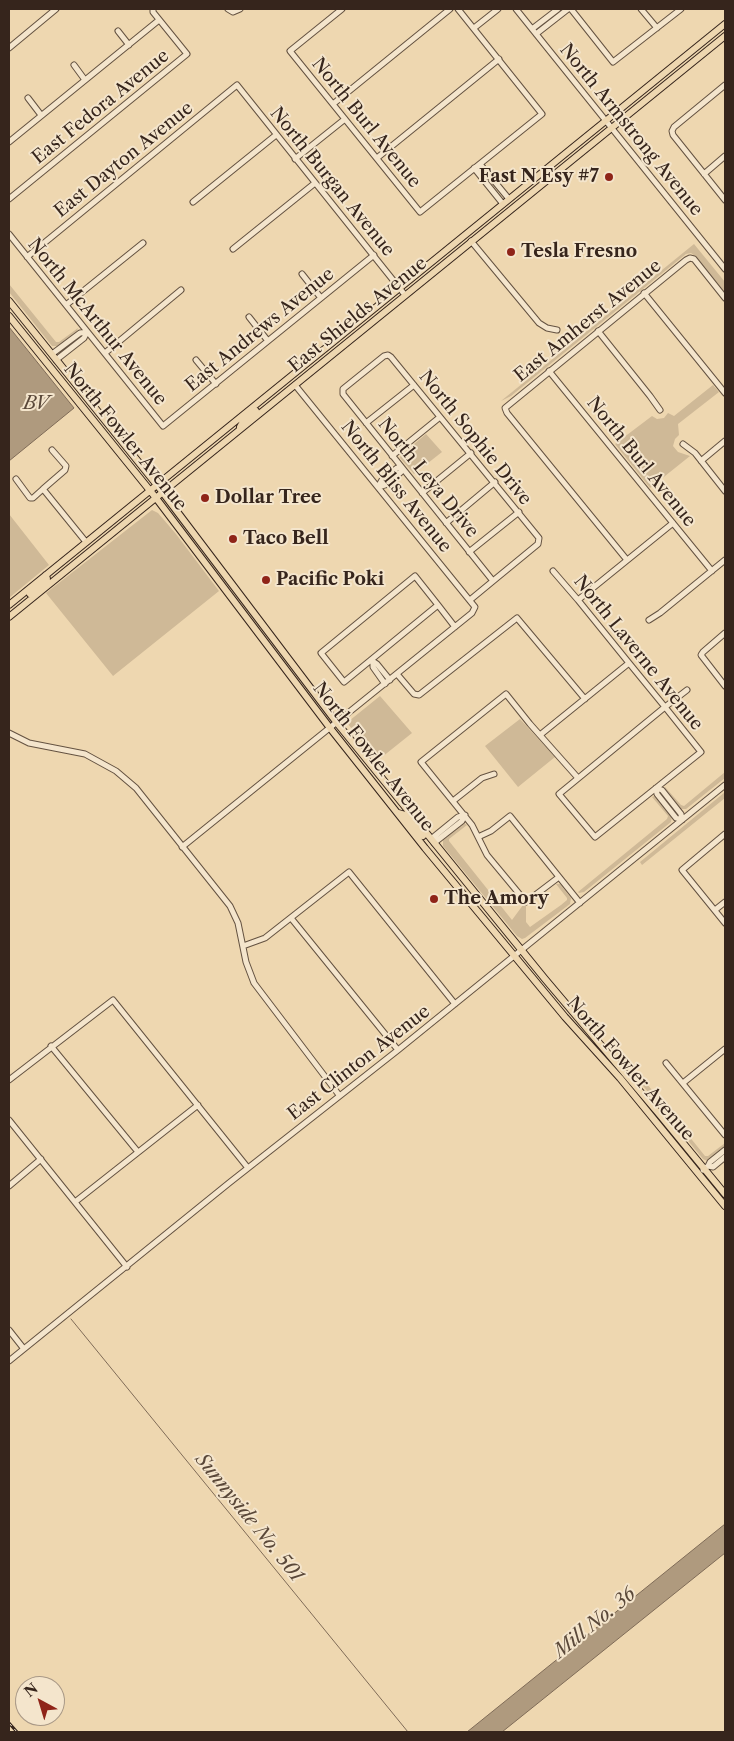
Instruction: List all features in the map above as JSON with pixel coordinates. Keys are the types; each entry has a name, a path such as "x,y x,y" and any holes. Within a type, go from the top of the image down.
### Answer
{"main road":[{"name":"East Shields Avenue","path":"9,604 725,24"},
{"name":"East Shields Avenue","path":"9,615 163,493 725,36"},
{"path":"9,301 54,357 52,361 23,328 17,326"},
{"name":"North Fowler Avenue","path":"9,316 156,498 330,728 398,813 514,956 576,1030 620,1078 725,1206"},
{"path":"295,384 294,379 327,353 342,336"},
{"name":"North Fowler Avenue","path":"54,357 157,485 337,723 594,1038 707,1167 725,1194"},
{"path":"240,429 244,420 274,395 289,378"},
{"path":"9,615 13,608 45,582 47,579 46,575"},
{"path":"240,610 258,627 281,657 286,661 290,661"},
{"path":"398,813 405,815 427,841 432,841"}],"street":[{"path":"9,48 56,9"},
{"path":"9,142 159,20 153,9"},
{"path":"231,10 240,9"},
{"name":"North Burl Avenue","path":"342,9 290,51 420,212 474,168"},
{"path":"333,104 450,9"},
{"path":"458,9 542,114 474,168 506,202"},
{"path":"474,28 498,9"},
{"name":"North Armstrong Avenue","path":"516,9 725,266"},
{"path":"534,31 558,9"},
{"path":"534,31 569,9 614,62 681,9"},
{"path":"641,9 657,28"},
{"name":"East Fedora Avenue","path":"9,199 187,54 159,20"},
{"path":"118,31 129,45"},
{"path":"377,158 498,59"},
{"path":"74,66 85,80"},
{"name":"North Burgan Avenue","path":"237,85 405,295"},
{"name":"East Dayton Avenue","path":"27,257 237,85"},
{"path":"725,85 674,127 672,131 673,136 725,200"},
{"path":"28,98 42,115"},
{"path":"295,159 345,119"},
{"path":"193,202 276,135"},
{"path":"704,174 725,156"},
{"path":"480,164 506,202"},
{"path":"233,249 315,182"},
{"name":"North McArthur Avenue","path":"9,234 164,426"},
{"path":"471,241 539,323 547,328 557,330"},
{"path":"66,305 143,242"},
{"name":"East Andrews Avenue","path":"164,426 374,255"},
{"name":"East Amherst Avenue","path":"627,560 507,413 505,408 644,293 690,258 694,259 725,298"},
{"path":"302,274 321,298"},
{"path":"105,353 181,290"},
{"path":"644,293 724,389"},
{"path":"249,317 268,341"},
{"path":"598,331 660,410"},
{"path":"54,357 84,338 87,332"},
{"name":"North Sophie Drive","path":"342,392 343,389 384,356 388,355 392,357 440,417 472,453 539,539 538,544 493,581"},
{"path":"196,360 216,384"},
{"name":"North Burl Avenue","path":"549,371 712,571"},
{"name":"North Bliss Avenue","path":"295,384 475,607 472,613 455,627"},
{"path":"366,423 414,384"},
{"name":"North Leya Drive","path":"342,392 493,581"},
{"path":"392,456 440,417"},
{"path":"701,461 725,442"},
{"path":"683,444 701,461 725,491"},
{"path":"16,480 30,498 43,489 65,470 66,466 52,450"},
{"path":"422,493 472,453"},
{"path":"378,487 382,480 390,477 397,468 402,468"},
{"path":"446,523 495,482"},
{"path":"43,489 86,542"},
{"path":"470,552 518,512"},
{"path":"578,600 673,523"},
{"path":"649,620 725,560"},
{"name":"North Laverne Avenue","path":"553,572 630,663 701,752 656,788"},
{"path":"182,847 455,627 438,605 415,576 321,652 344,682 438,605"},
{"path":"470,600 493,581"},
{"path":"397,674 416,696 517,618 585,699"},
{"path":"725,633 701,655 725,686"},
{"path":"372,661 388,682"},
{"path":"540,735 630,663"},
{"path":"682,820 676,818 657,794 656,788 594,837 559,794 687,690"},
{"path":"559,877 526,902 487,855 465,815 421,762 506,694 578,778"},
{"path":"9,733 29,743 85,754 116,771 136,788 230,906 238,923 246,962 254,984 340,1096"},
{"path":"453,801 482,778 494,774"},
{"name":"East Clinton Avenue","path":"9,1361 248,1168 398,1050 725,785"},
{"path":"432,841 462,821 465,815"},
{"path":"478,837 491,831 510,816 580,903"},
{"path":"725,834 682,870 725,923"},
{"path":"243,946 265,938 349,872 455,1004"},
{"path":"715,910 725,902"},
{"path":"291,918 398,1050"},
{"path":"9,1080 113,1000 248,1168"},
{"path":"51,1046 138,1152"},
{"path":"683,1083 725,1049"},
{"path":"666,1063 725,1135"},
{"path":"76,1202 198,1105"},
{"path":"9,1120 127,1267"},
{"path":"699,1174 725,1150"},
{"path":"707,1167 713,1167 725,1157"},
{"path":"9,1186 41,1160"},
{"path":"9,1330 24,1349"}],"shaded area":[{"path":"694,244 725,282 725,293 695,256 691,253 686,254 511,396 501,401"},
{"path":"9,284 56,342 59,342 78,328 77,331 58,346 52,346 9,292"},
{"path":"713,385 719,392 678,424 679,435 675,439 673,446 678,452 690,456 650,488 615,444 652,416 657,419 664,418 668,413 674,416"},
{"path":"426,434 442,452 414,474 400,458 401,455"},
{"path":"152,510 158,513 176,534 219,591 113,676 46,593"},
{"path":"9,514 49,565 9,598"},
{"path":"380,696 412,733 377,761 348,724 349,721"},
{"path":"520,719 555,757 518,787 485,746"},
{"path":"725,772 725,778 686,809 680,809 665,790 665,787 684,806"},
{"path":"725,792 725,798 642,865 640,862"},
{"path":"654,796 672,816 671,822 584,892 579,893 667,819 668,816 652,797"},
{"path":"464,823 467,825 449,841 512,920 523,905 526,906 526,922 530,927 561,905 567,898 556,884 560,884 571,898 570,904 525,938 522,939 517,936 443,846 443,840"},
{"path":"643,1079 705,1156 708,1156 725,1143 724,1148 707,1161 703,1159 639,1081"}],"water":[{"name":"BV","path":"9,327 74,408 9,461"},
{"path":"725,1524 725,1553 502,1732 467,1732"}],"waterway":[{"name":"Sunnyside No. 501","path":"71,1319 408,1732"}],"railway":[{"path":"9,1723 17,1732"}],"place":[{"name":"Fast N Esy #7","path":"609,177"},
{"name":"Tesla Fresno","path":"511,252"},
{"name":"Dollar Tree","path":"205,498"},
{"name":"Taco Bell","path":"233,539"},
{"name":"Pacific Poki","path":"266,580"},
{"name":"The Amory","path":"434,899"}],"water label":[{"name":"Mill No. 36","path":"595,1623"}]}
